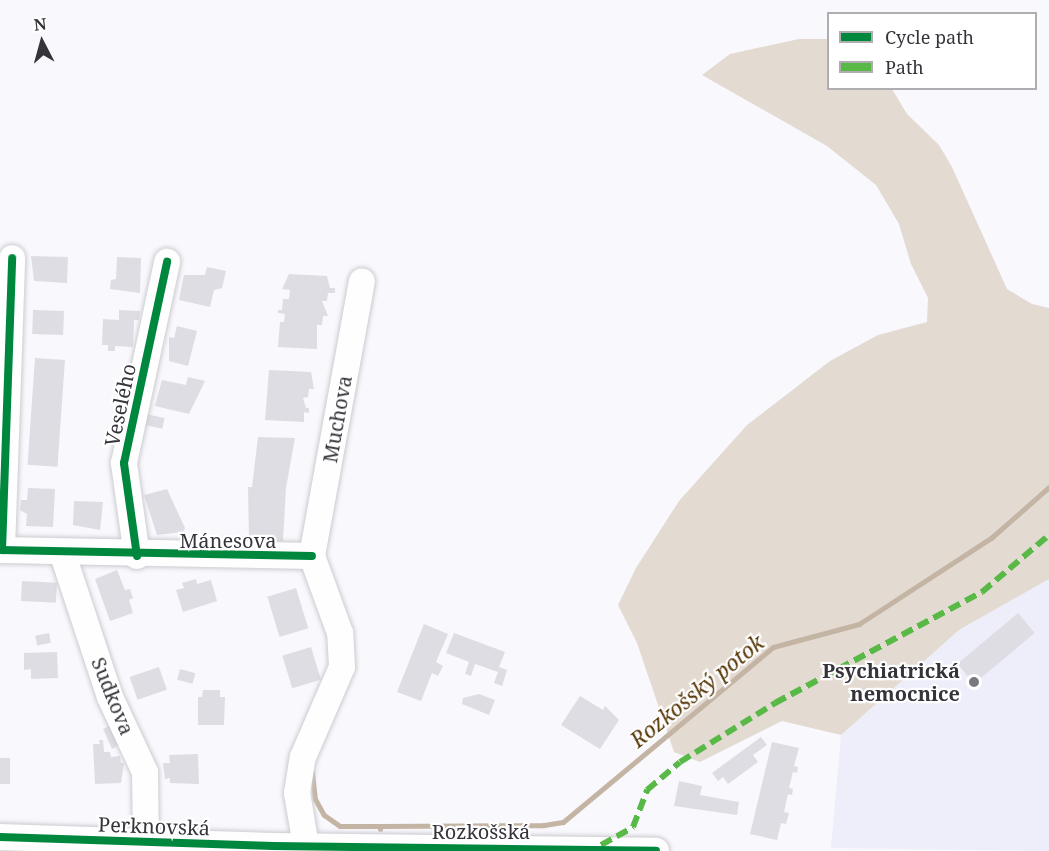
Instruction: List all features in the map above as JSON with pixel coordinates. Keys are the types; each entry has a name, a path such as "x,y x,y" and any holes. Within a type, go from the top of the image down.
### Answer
{"street":[{"path":"1,550 12,258"},
{"name":"Veselého","path":"137,556 124,463 167,262"},
{"name":"Muchova","path":"312,556 362,282"},
{"name":"Mánesova","path":"1,550 137,556 312,556"},
{"name":"Sudkova","path":"62,552 110,697 145,772 146,842"},
{"path":"306,846 297,793 303,757 342,667 340,633 312,556"},
{"name":"Perknovská","path":"0,837 306,846"},
{"name":"Rozkošská","path":"306,846 656,851"}],"shaded area":[{"path":"799,39 827,39 827,90 893,90 907,114 939,145 952,167 1007,289 1032,304 1049,308 1049,579 959,630 841,735 782,721 700,762 674,752 637,643 618,605 636,568 679,501 747,425 830,361 878,335 927,322 928,298 911,264 899,224 876,185 827,146 702,75 730,54"},
{"name":"Psychiatrická nemocnice","path":"1049,579 1049,851 831,848 841,735 959,630"}],"building":[{"path":"31,256 68,257 67,283 34,281"},
{"path":"117,257 141,258 140,293 110,289 111,280 116,279"},
{"path":"207,267 226,271 222,288 214,290 210,307 179,300 184,275 205,275"},
{"path":"289,274 327,276 330,288 335,288 335,293 328,293 327,301 322,301 328,316 323,316 322,325 317,325 317,349 278,347 280,322 284,322 285,314 278,313 278,310 282,310 283,299 289,299 290,290 282,289"},
{"path":"33,310 64,311 63,335 32,334"},
{"path":"119,310 140,311 139,320 134,320 133,347 115,346 115,351 108,351 108,345 102,345 103,319 119,320"},
{"path":"177,326 197,331 188,366 169,361 169,337 174,338"},
{"path":"35,358 65,360 57,467 28,465"},
{"path":"269,370 311,372 314,389 309,389 308,397 303,398 306,408 309,408 309,413 304,412 304,422 265,420"},
{"path":"188,377 205,381 189,414 155,406 162,380 186,385"},
{"path":"146,414 165,418 162,429 144,425"},
{"path":"258,437 295,438 286,488 283,541 249,541 248,487 252,487"},
{"path":"28,488 55,489 53,527 26,526 27,514 20,510 21,500 27,500"},
{"path":"167,489 185,528 183,532 157,535 144,495"},
{"path":"74,501 103,502 100,530 73,525"},
{"path":"117,570 125,590 130,589 133,598 129,600 133,613 110,621 95,579"},
{"path":"196,579 197,584 211,580 217,601 183,612 176,590 184,588 182,583"},
{"path":"22,581 57,583 56,603 21,601"},
{"path":"296,588 308,628 280,637 267,597"},
{"path":"1018,613 1035,633 974,684 957,664"},
{"path":"424,624 448,634 436,662 443,666 438,676 432,673 421,701 397,692"},
{"path":"49,633 51,643 37,645 35,636"},
{"path":"454,633 505,652 499,667 507,670 502,686 494,683 498,672 475,664 471,676 465,674 469,662 446,653"},
{"path":"311,647 321,680 292,688 282,656"},
{"path":"57,652 58,678 31,679 31,669 24,670 24,653"},
{"path":"159,667 167,690 138,700 130,677"},
{"path":"180,669 195,673 193,684 177,680"},
{"path":"203,690 220,690 220,697 225,697 224,725 198,725 198,697 202,697"},
{"path":"479,694 495,700 489,715 462,704 463,698"},
{"path":"580,696 603,710 605,706 619,720 600,749 561,725"},
{"path":"111,725 121,744 112,749 103,729"},
{"path":"761,737 767,745 753,755 758,762 728,784 723,777 718,781 712,773"},
{"path":"99,740 103,740 104,752 110,752 111,757 120,756 121,763 124,763 121,783 95,784 93,744 100,744"},
{"path":"772,742 799,748 794,766 798,767 797,773 793,772 789,788 793,789 792,795 788,794 784,812 789,813 786,824 781,823 777,840 750,834"},
{"path":"198,754 199,784 170,783 170,778 165,779 163,763 170,763 169,755"},
{"path":"0,758 10,758 10,784 0,784"},
{"path":"679,781 702,786 700,795 739,802 737,815 674,806"}],"waterway":[{"name":"Rozkošský potok","path":"380,829 380,826 544,825 563,822 773,647 859,624 991,538 1049,487"},
{"path":"312,772 315,799 324,815 340,826 380,826"}],"marked path":[{"path":"601,845 633,827 647,790 680,762 775,703 982,592 1049,535"}],"cycle path":[{"path":"2,550 12,258"},
{"path":"137,556 124,463 167,262"},
{"path":"0,550 312,556"},
{"path":"0,837 273,846 656,851"}],"place":[{"name":"Psychiatrická nemocnice","path":"974,682"}]}
